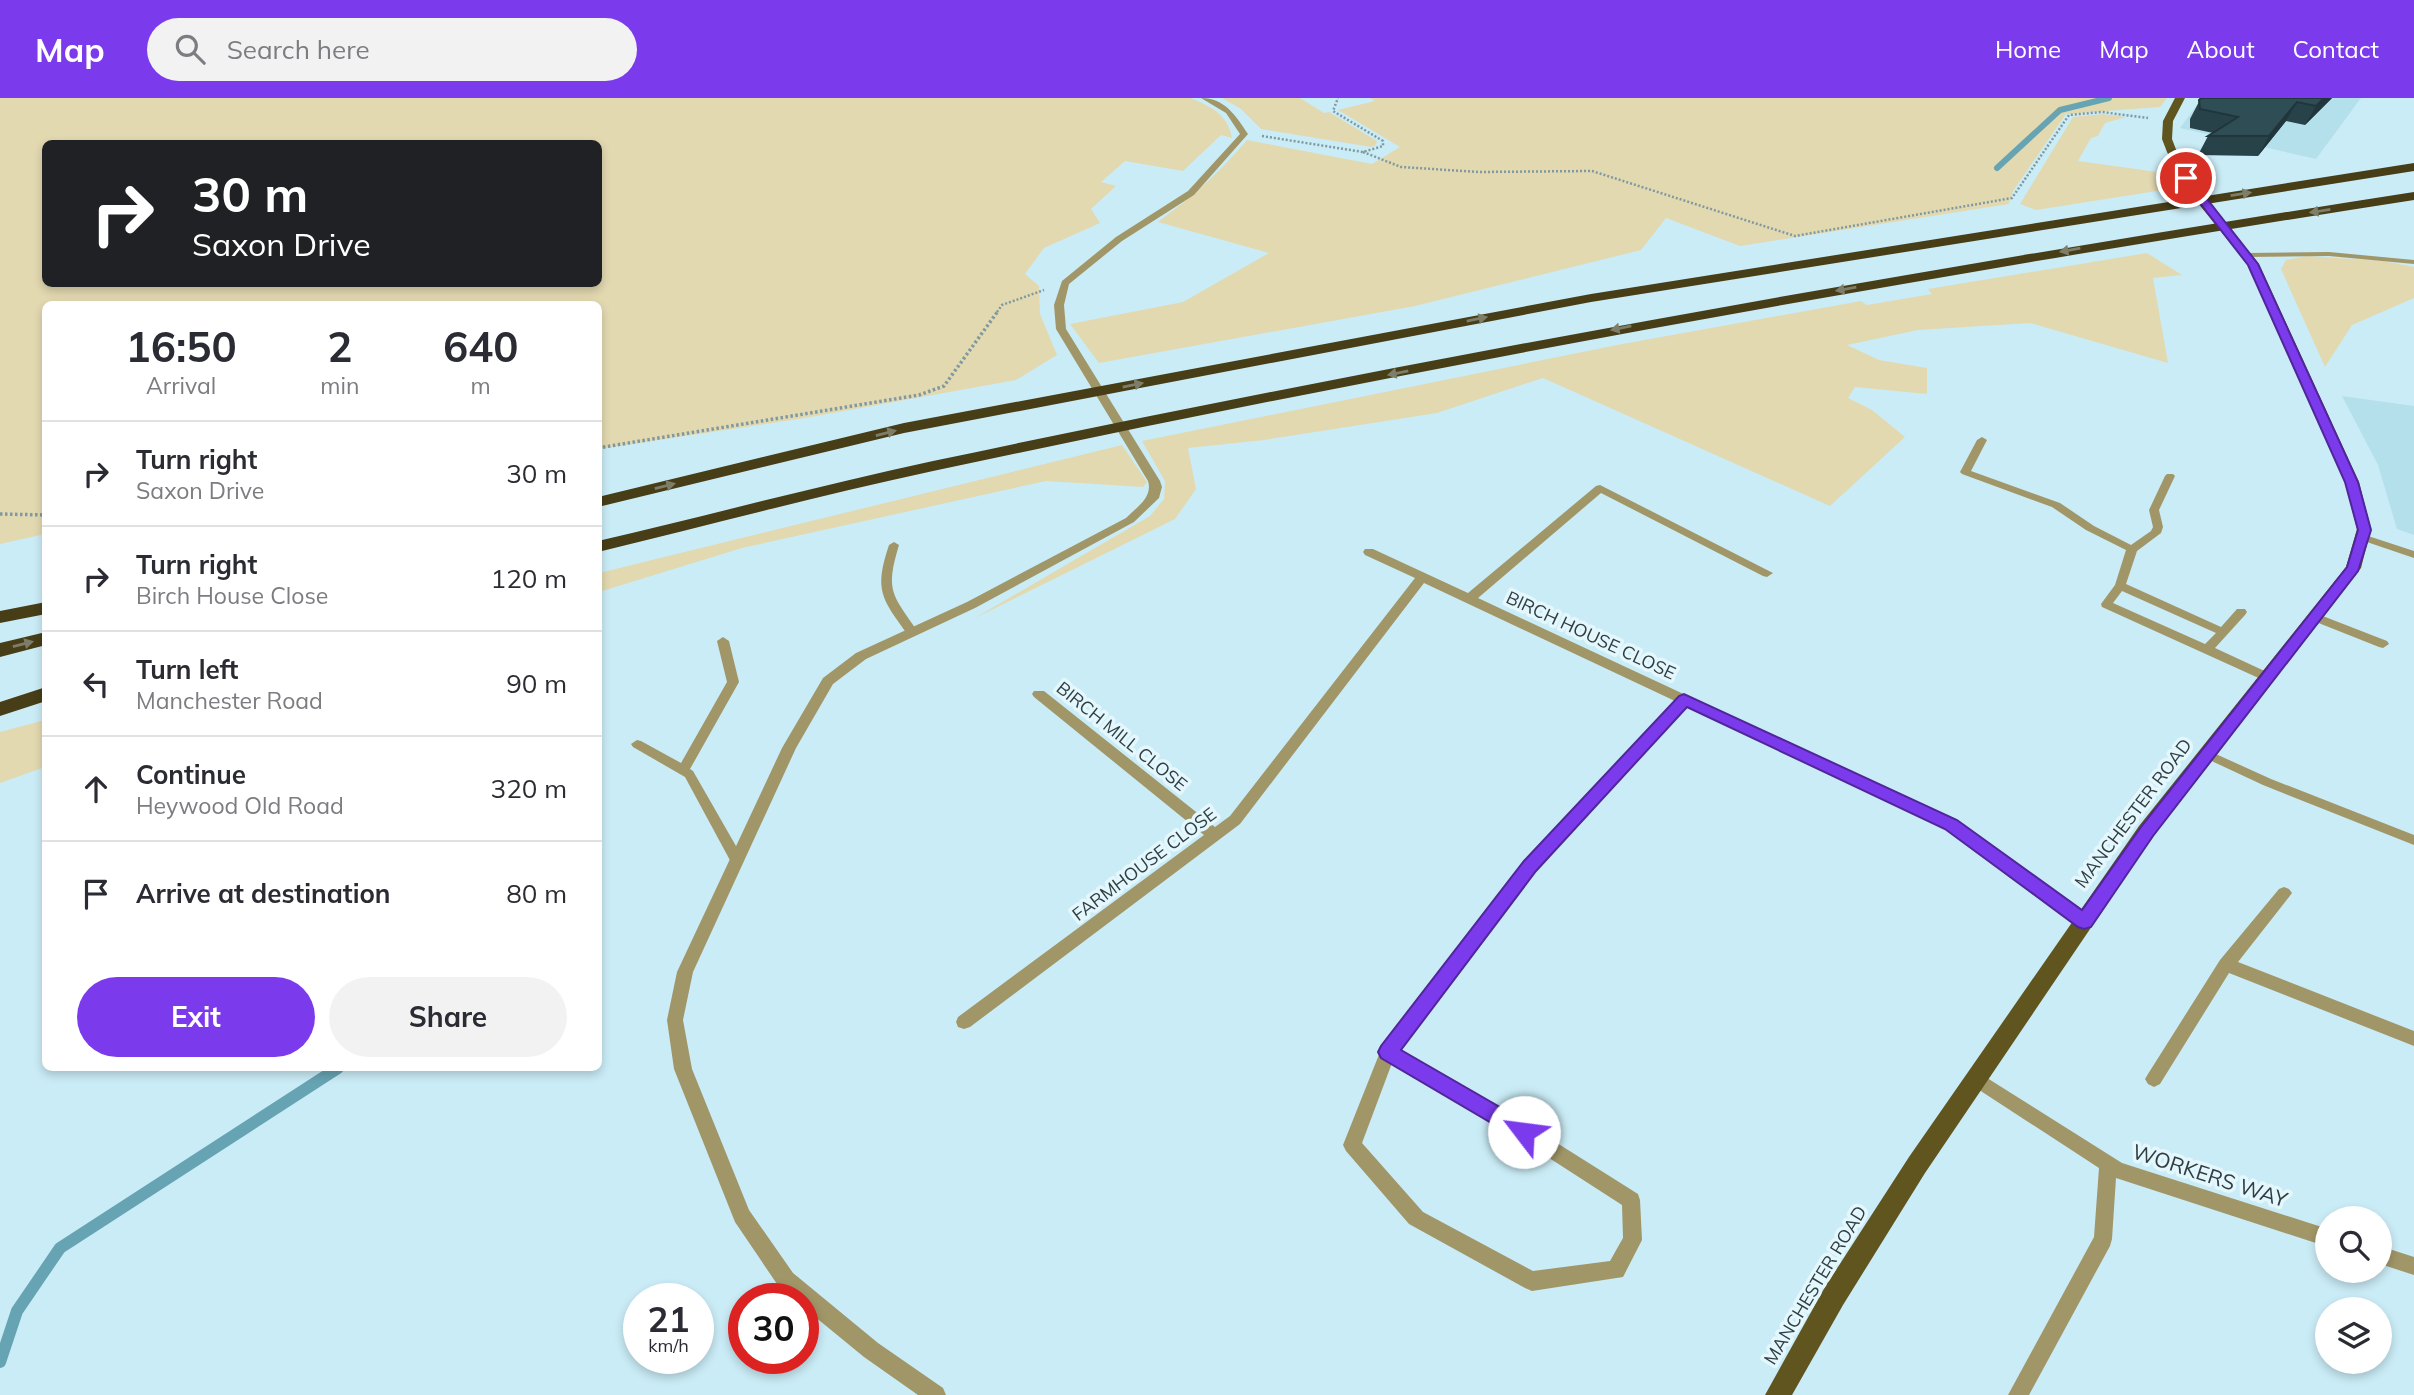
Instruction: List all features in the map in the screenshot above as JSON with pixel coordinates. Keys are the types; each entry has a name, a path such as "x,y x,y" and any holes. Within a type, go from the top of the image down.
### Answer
{"highway":[{"path":"602,501 904,428 1591,298 2414,167"},
{"path":"602,546 929,467 1609,330 2137,239 2414,196"},
{"path":"0,617 42,609"},
{"path":"0,650 42,639"},
{"path":"0,695 42,684"},
{"path":"0,709 42,695"}],"main road":[{"path":"2168,121 2180,98"},
{"name":"MANCHESTER ROAD","path":"1778,1395 1834,1296 1917,1165 2147,831 2353,568 2364,530 2352,482 2247,255 2193,190 2178,165 2167,139 2168,121"}],"street":[{"path":"936,1395 870,1350 786,1280 742,1216 683,1069 675,1020 685,972 789,748 828,681 861,656 971,605 1130,520 1153,498 1156,487 1154,481 1061,329 1059,305 1065,283 1119,239 1191,193 1244,134 1229,111 1205,98"},
{"path":"1469,599 1600,488 1767,573"},
{"name":"BIRCH HOUSE CLOSE","path":"1369,552 1951,825 2084,922"},
{"name":"FARMHOUSE CLOSE","path":"964,1021 1235,820 1422,577"},
{"name":"BIRCH MILL CLOSE","path":"1039,694 1215,835"},
{"path":"1388,1052 1524,1132 1631,1200 1633,1240 1616,1270 1532,1280 1416,1219 1352,1145 1388,1052 1530,866 1684,700"},
{"path":"2154,1079 2226,965 2284,893"},
{"path":"2226,965 2414,1039"},
{"name":"WORKERS WAY","path":"1976,1079 2117,1170 2315,1234"},
{"path":"2018,1395 2103,1239 2108,1164"},
{"path":"2392,1259 2414,1266"}],"lane":[{"path":"2247,255 2329,254 2414,262"},
{"path":"1982,440 1965,472 2056,505 2132,549"},
{"path":"2169,476 2154,510 2158,527 2156,533 2132,549 2120,586 2106,604 2267,677"},
{"path":"2362,537 2414,555"},
{"path":"894,545 885,572 886,597 912,632"},
{"path":"2120,586 2223,632"},
{"path":"2207,649 2241,612"},
{"path":"2315,617 2383,644"},
{"path":"683,770 733,682 723,641"},
{"path":"637,744 689,774 737,860"},
{"path":"2207,754 2267,782 2414,840"}],"path":[{"path":"1338,98 1333,111 1384,141 1383,146 1363,152"},
{"path":"1244,134 1363,152 1401,167 1479,172 1592,171 1795,236 2012,198 2069,115 2102,112 2168,121"},
{"path":"602,447 919,395 944,386 1002,305 1065,283"},
{"path":"0,514 42,514"}],"shaded area":[{"path":"0,98 1191,98 1218,112 1230,130 1232,138 1221,135 1183,171 1125,161 1101,182 1116,186 1091,209 1100,223 1044,248 1025,274 1039,286 1040,314 1057,355 1016,380 805,418 602,449 602,301 42,301 42,535 0,544"},
{"path":"1222,98 1300,98 1377,141 1376,145 1371,147 1261,129 1241,109"},
{"path":"1370,98 2167,98 2160,107 2066,114 2013,191 2009,204 1740,246 1666,218 1641,250 1415,306 1099,363 1070,324 1183,302 1269,253 1158,222 1205,184 1247,140 1372,164 1400,147 1338,110 1375,101"},
{"path":"2202,98 2361,98 2316,159 2180,128"},
{"path":"2103,114 2126,117 2105,123 2098,136 2091,138 2078,161 2172,174 2182,187 2036,210 2020,204 2073,117"},
{"path":"2147,253 2182,275 2153,278 2168,363 2030,323 1918,330 1847,345 1879,360 1927,368 1927,394 1855,387 1848,398 1872,410 1905,437 1830,506 1543,378 1437,413 1264,440 1188,448 1196,489 1175,519 973,619 1150,516 1164,499 1165,481 1142,441 1617,345 1861,301 1867,305 1932,294 1928,289"},
{"path":"2307,256 2383,261 2414,267 2414,298 2352,325 2325,367 2281,269 2286,260"},
{"path":"2342,396 2414,406 2414,535 2397,529 2378,465"},
{"path":"1122,445 1147,482 1143,487 1046,481 742,548 602,591 602,572"},
{"path":"42,721 42,768 0,783 0,732"}],"building":[{"path":"2201,98 2324,98 2316,106 2297,102 2269,136 2208,136 2238,117 2200,109"}],"waterway":[{"path":"1997,168 2060,110 2109,98"},
{"path":"0,1362 17,1311 60,1248 333,1071"}],"route":[{"path":"1524,1132 1388,1052 1530,866 1684,700 1951,825 2084,922 2147,831 2353,568 2364,530 2352,482 2253,264 2186,178"}]}
